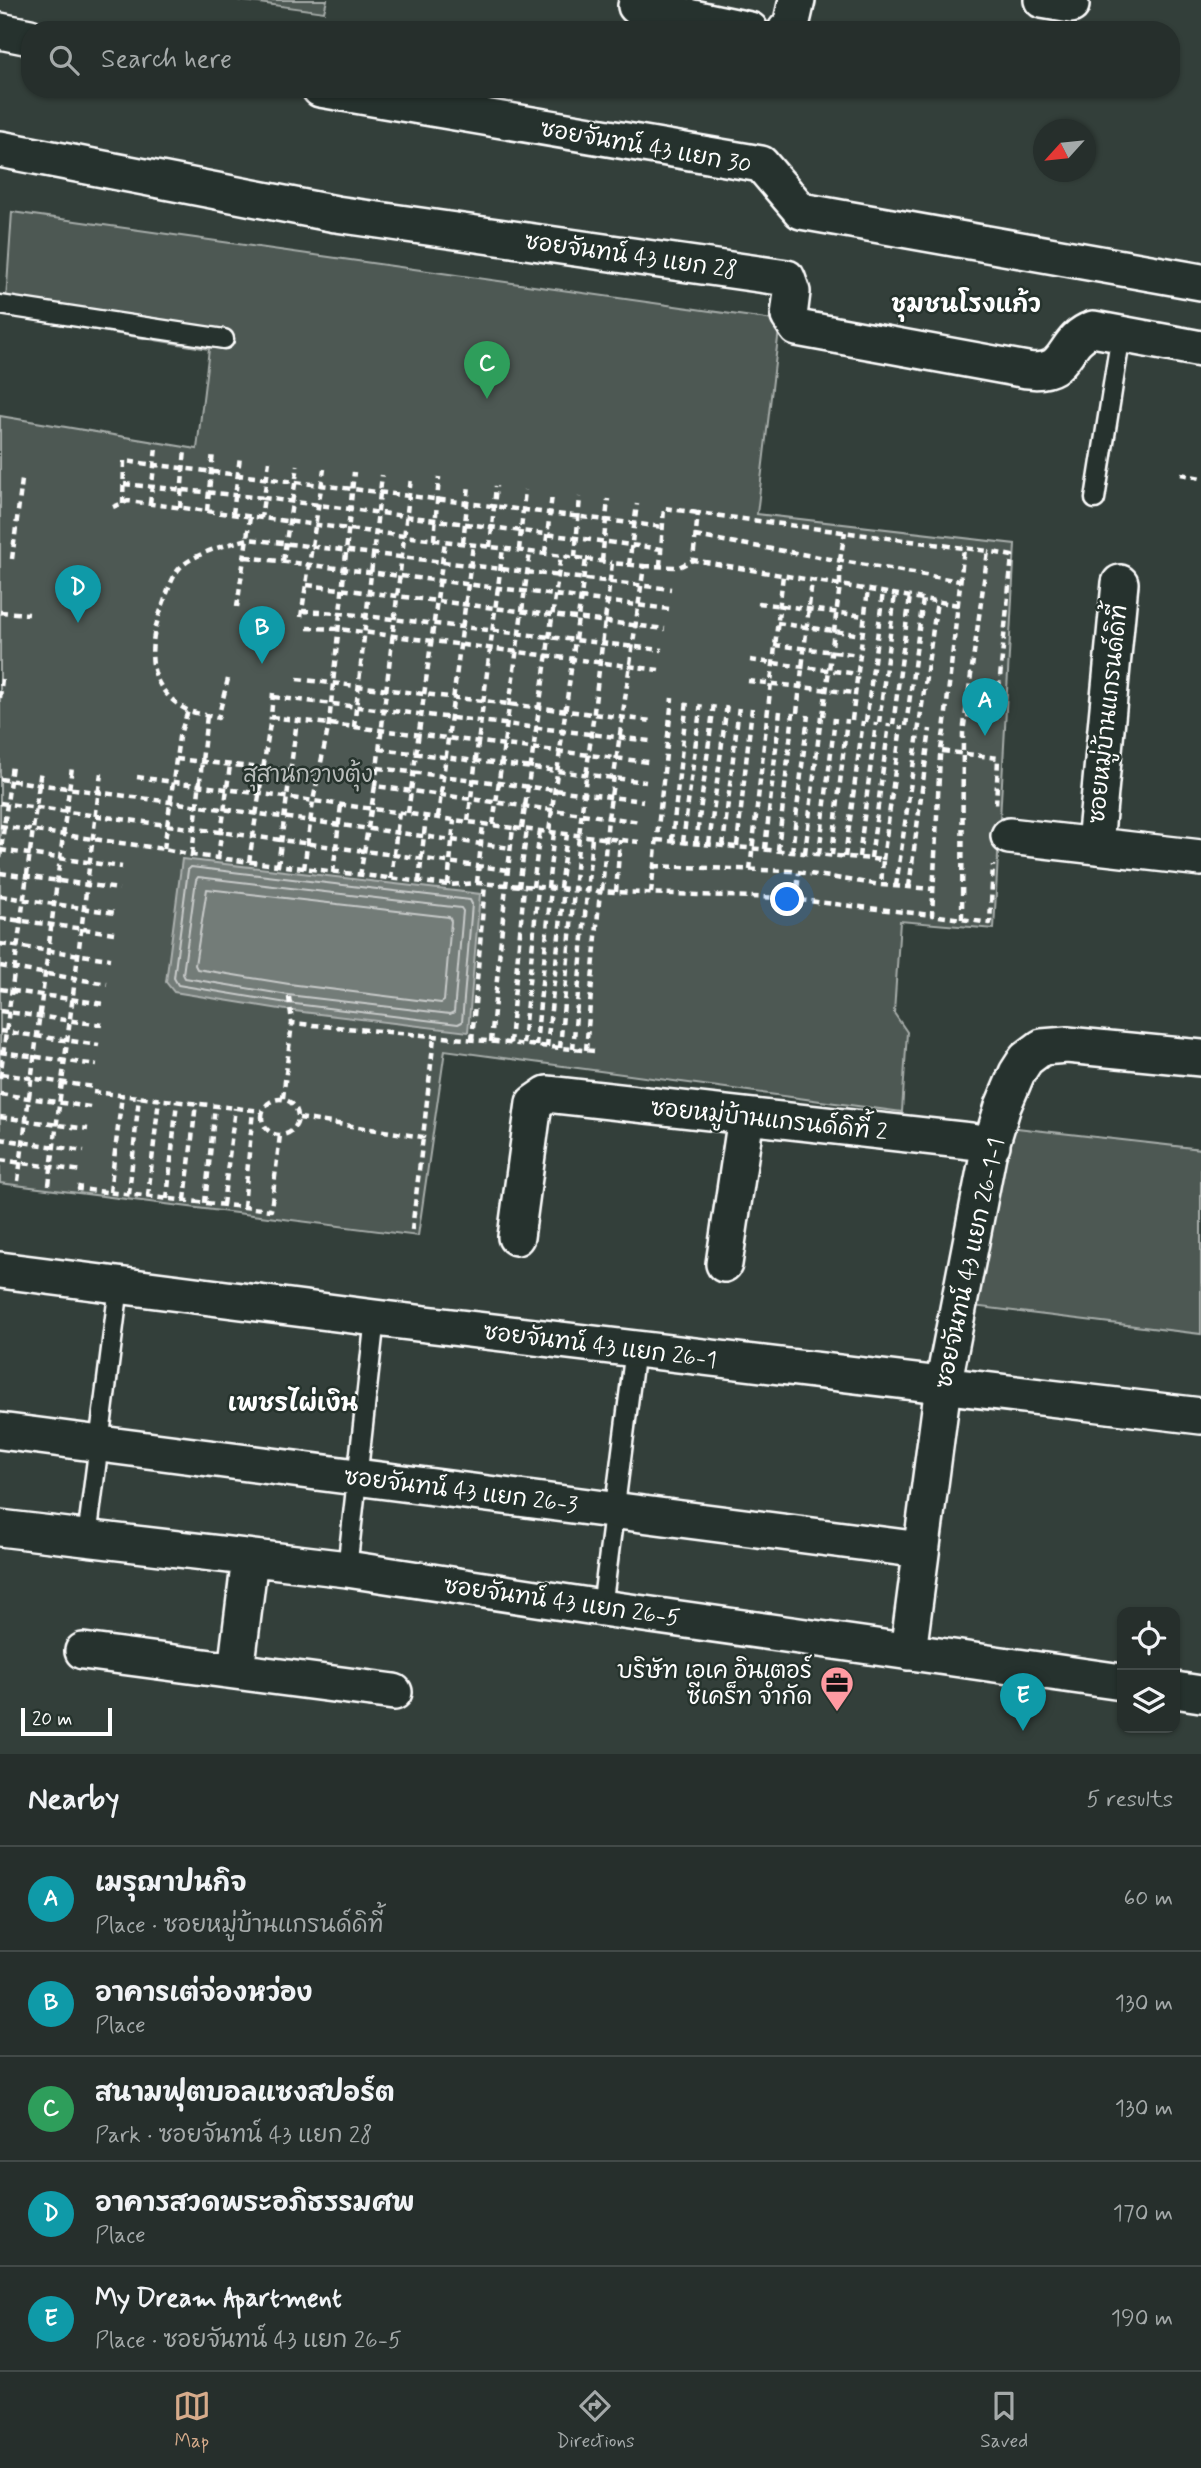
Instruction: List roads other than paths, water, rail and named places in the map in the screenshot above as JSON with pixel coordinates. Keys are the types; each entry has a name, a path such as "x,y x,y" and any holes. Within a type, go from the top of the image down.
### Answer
{"street":[{"path":"791,21 797,0"},
{"path":"636,6 707,21"},
{"path":"0,31 21,35"},
{"name":"ซอยจันทน์ 43 แยก 30","path":"373,98 761,164 801,211 1201,282"},
{"name":"ซอยจันทน์ 43 แยก 28","path":"0,149 336,214 787,278 792,292 789,316 797,328 1027,370 1049,370 1057,366 1078,336 1093,329 1201,349"},
{"name":"ซอยหมู่บ้านแกรนด์ดิที้","path":"1094,844 1120,583"},
{"name":"ซอยหมู่บ้านแกรนด์ดิที้","path":"999,834 1201,858"},
{"name":"ซอยจันทน์ 43 แยก 26-1-1","path":"908,1652 943,1386 988,1155 1003,1106 1017,1073 1026,1059 1042,1047 1068,1045 1201,1058"},
{"name":"ซอยหมู่บ้านแกรนด์ดิที้ 2","path":"516,1237 534,1103 547,1094 992,1145"},
{"path":"724,1264 746,1117"},
{"name":"ซอยจันทน์ 43 แยก 26-1","path":"0,1270 375,1318 1201,1416"},
{"name":"ซอยจันทน์ 43 แยก 26-3","path":"0,1431 921,1550"},
{"name":"ซอยจันทน์ 43 แยก 26-5","path":"0,1528 347,1569 1117,1681"},
{"path":"236,1671 250,1558"},
{"path":"83,1651 394,1692"},
{"path":"1180,1691 1201,1694"}],"lane":[{"path":"0,305 224,339"},
{"path":"1096,499 1121,334"},
{"path":"87,1538 119,1286"},
{"path":"347,1569 375,1318"},
{"path":"601,1608 635,1349"}],"water":[{"path":"182,859 480,894 468,1032 286,1010 174,992 166,982"}],"place":[{"name":"สนามฟุตบอลแซงสปอร์ต","path":"487,399"},
{"name":"อาคารสวดพระอภิธรรมศพ","path":"78,623"},
{"name":"อาคารเต่จ่องหว่อง","path":"262,664"},
{"name":"เมรุฌาปนกิจ","path":"985,736"},
{"name":"บริษัท เอเค อินเตอร์ ซีเคร็ท จำกัด","path":"837,1713"},
{"name":"My Dream Apartment","path":"1023,1731"}],"district":[{"name":"ชุมชนโรงแก้ว","path":"966,304"},
{"name":"เพชรไผ่เงิน","path":"293,1403"}],"park label":[{"name":"สุสานกวางตุ้ง","path":"308,774"}]}
